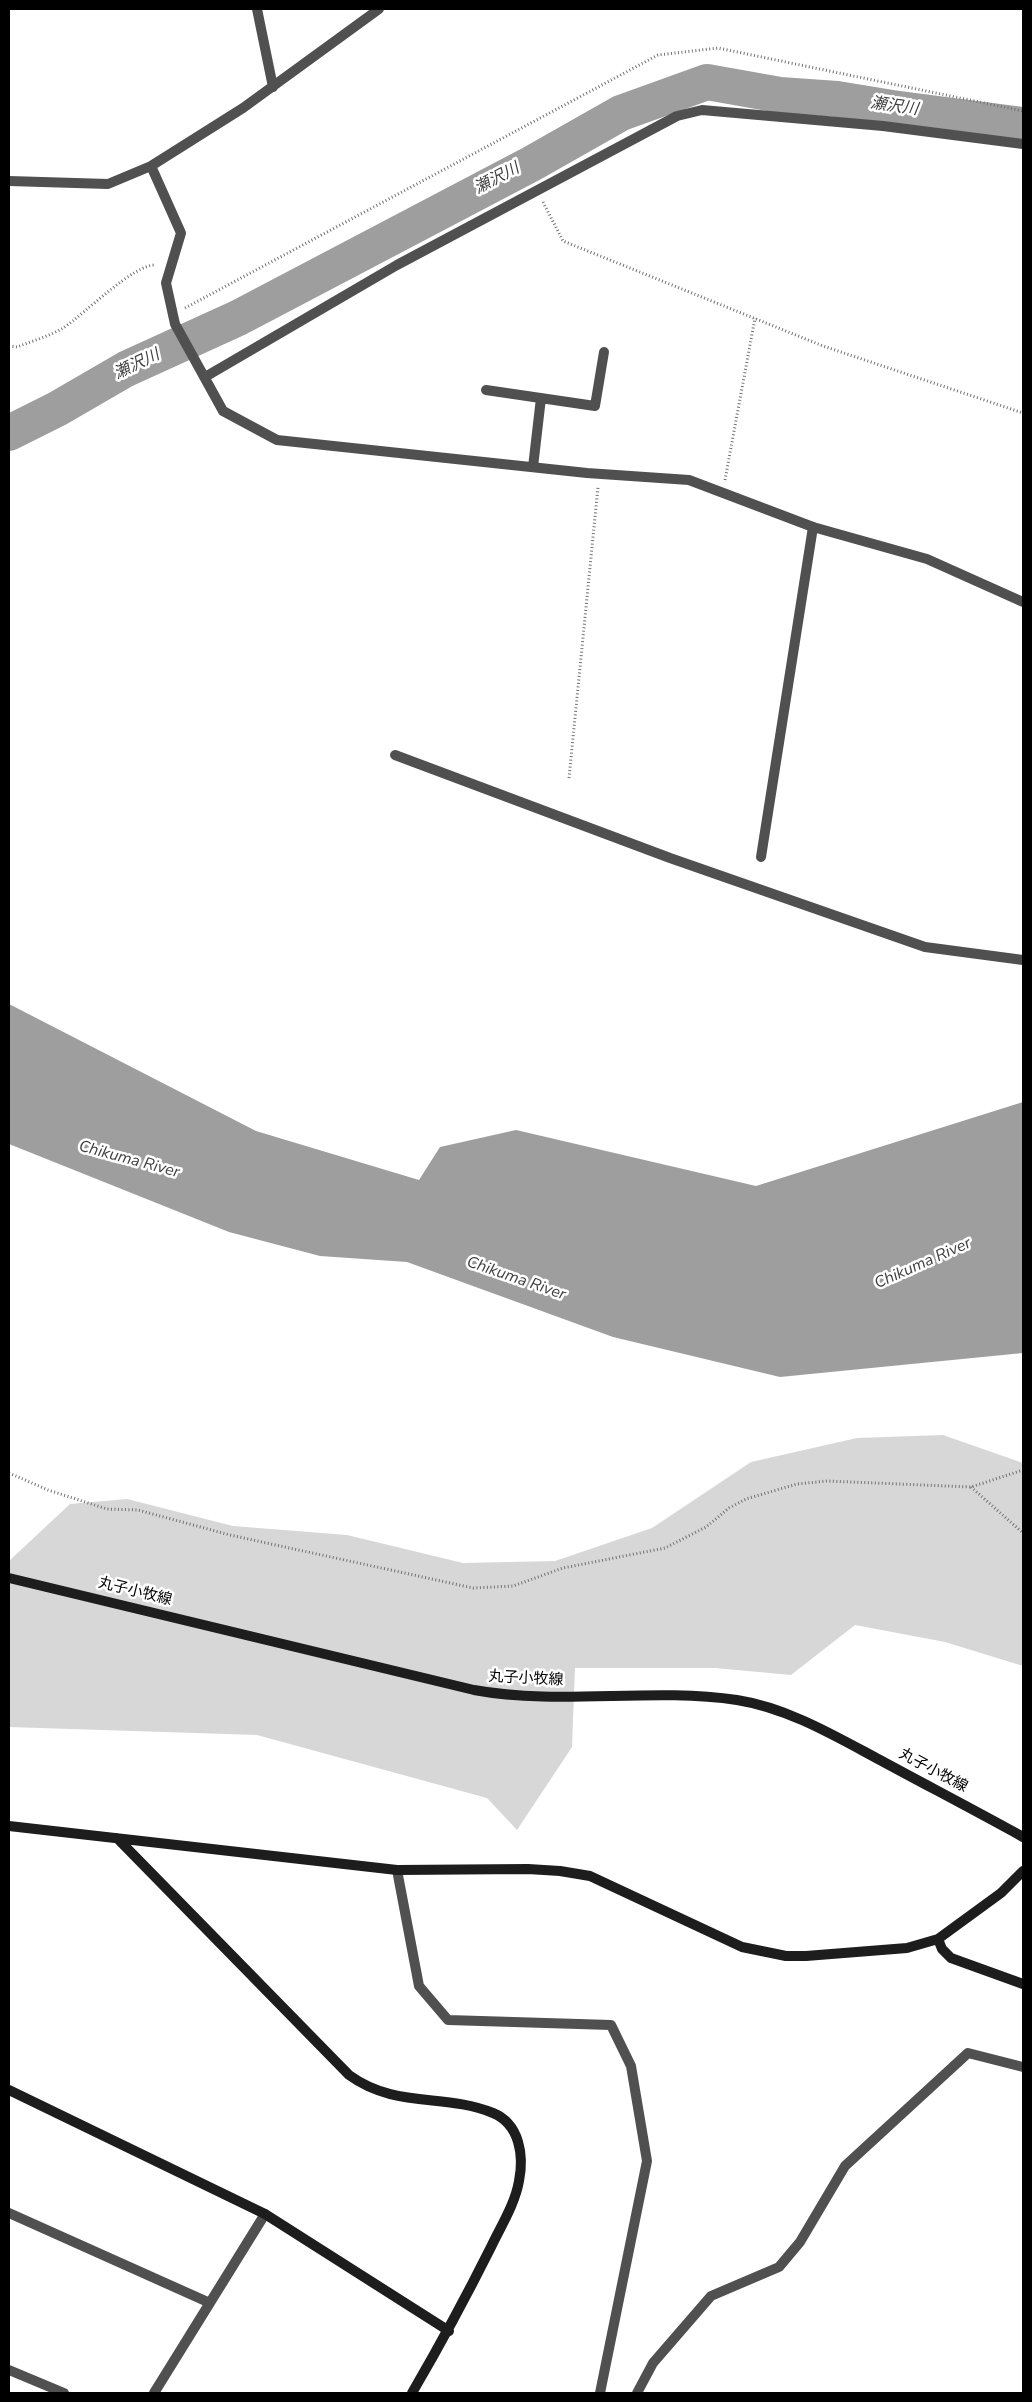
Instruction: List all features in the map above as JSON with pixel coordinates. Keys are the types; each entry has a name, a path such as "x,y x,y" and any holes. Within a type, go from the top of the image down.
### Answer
{"street":[{"path":"256,9 272,87"},
{"path":"9,181 108,184 150,166 243,108 379,9"},
{"path":"205,377 396,265 677,116 702,110 883,126 1023,144"},
{"path":"150,166 182,233 166,283 174,319 223,411 276,440 600,474 689,480 813,527 927,559 1023,602"},
{"path":"486,390 595,406 604,352"},
{"path":"533,467 541,398"},
{"path":"761,858 813,527"},
{"path":"395,755 670,858 925,947 1023,960"},
{"name":"丸子小牧線","path":"9,1578 474,1690 508,1696 540,1698 654,1694 740,1700 777,1711 818,1727 1023,1837"},
{"path":"9,1826 397,1870 528,1869 590,1876 742,1947 786,1956 907,1948 938,1939 1001,1893 1023,1871"},
{"path":"116,1838 349,2075 363,2085 401,2098 469,2106 495,2113 511,2126 521,2150 519,2182 514,2200 449,2331 412,2393"},
{"path":"397,1870 419,1986 448,2020 611,2025 631,2066 647,2161 600,2393"},
{"path":"938,1939 942,1949 951,1958 1023,1984"},
{"path":"637,2393 653,2363 711,2296 779,2267 800,2242 845,2166 968,2053 1023,2067"},
{"path":"9,2090 265,2214 449,2331"},
{"path":"9,2213 210,2303"},
{"path":"154,2393 265,2214"},
{"path":"9,2370 64,2393"}],"path":[{"path":"174,319 658,55 718,48 1023,111"},
{"path":"537,190 563,241 824,346 1023,413"},
{"path":"9,346 17,347 62,328 129,277 151,265 171,266"},
{"path":"723,493 756,318"},
{"path":"569,778 600,474"},
{"path":"9,1473 48,1490 107,1509 138,1510 230,1535 472,1588 513,1586 563,1568 665,1548 706,1527 729,1508 746,1499 797,1484 827,1481 971,1487 1023,1470"},
{"path":"971,1487 1023,1533"}],"shaded area":[{"path":"943,1435 1023,1463 1023,1666 945,1642 855,1625 791,1675 715,1668 575,1668 572,1747 517,1830 487,1798 257,1735 9,1727 9,1561 70,1504 127,1499 233,1526 347,1535 463,1563 555,1561 652,1528 751,1462 857,1438"}],"water":[{"name":"Chikuma River","path":"9,1004 256,1131 419,1180 440,1147 516,1130 756,1186 1023,1102 1023,1353 780,1377 613,1337 407,1262 320,1256 229,1232 9,1144"}],"waterway":[{"name":"瀬沢川","path":"9,433 57,409 126,369 238,318 531,164 621,113 707,82 780,95 837,99 1023,125"}]}
